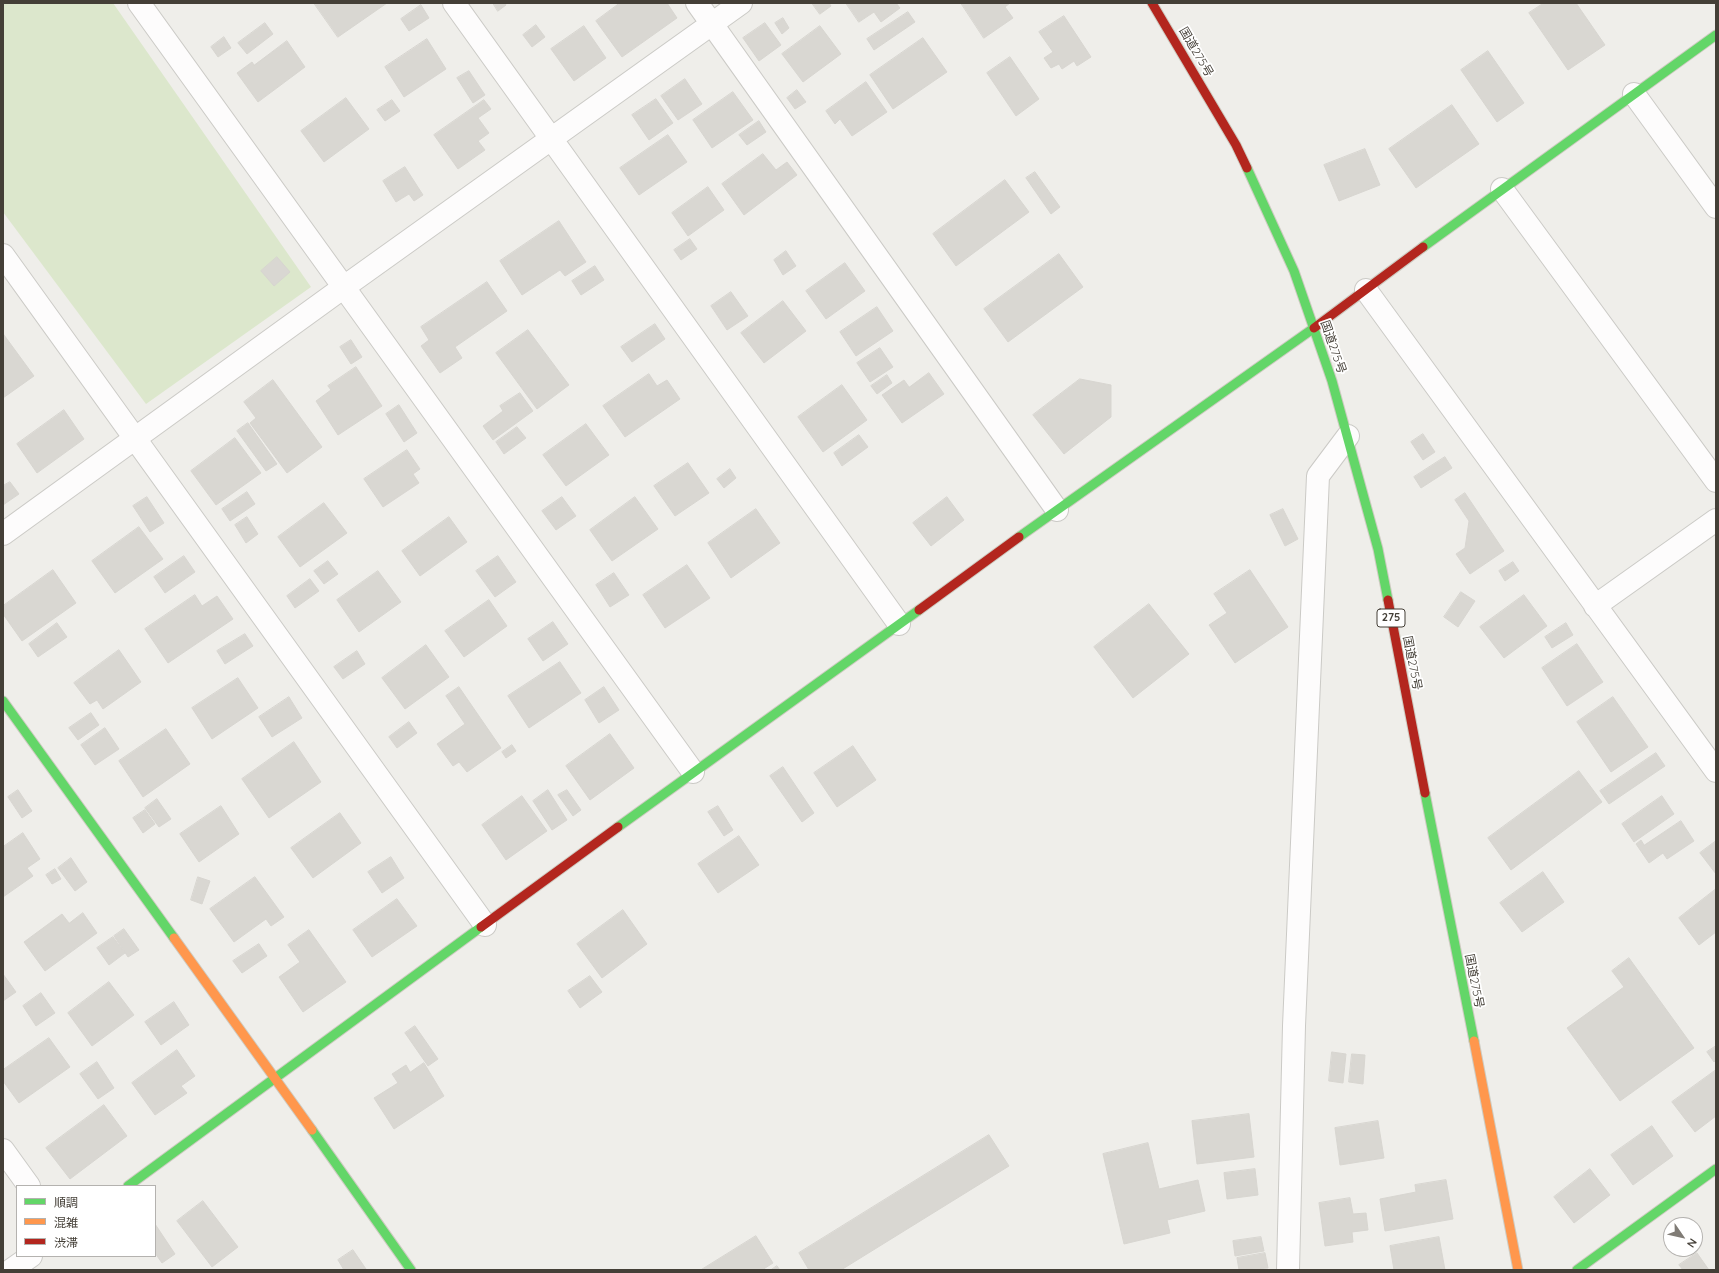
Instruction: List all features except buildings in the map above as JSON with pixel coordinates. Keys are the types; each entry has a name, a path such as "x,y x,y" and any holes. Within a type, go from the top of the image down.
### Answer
{"main road":[{"name":"国道275号","path":"1152,3 1236,145 1294,270 1332,381 1348,436 1378,549 1518,1270"},
{"path":"129,1185 693,772 1057,510 1276,356 1502,189 1716,35"},
{"path":"3,701 275,1078 411,1270"},
{"path":"1578,1270 1716,1169"}],"street":[{"path":"139,3 693,772"},
{"path":"454,3 899,624"},
{"path":"697,3 1057,510"},
{"path":"3,534 344,287 741,3"},
{"path":"1634,94 1716,207"},
{"path":"1502,189 1716,481"},
{"path":"3,255 485,925"},
{"path":"1366,290 1716,771"},
{"path":"1288,1270 1294,1026 1318,476 1348,436"},
{"path":"1595,606 1716,520"},
{"path":"3,1150 28,1185"},
{"path":"12,1270 30,1257"}],"green space":[{"path":"3,3 113,3 311,287 146,404 3,212"}],"traffic: fast":[{"path":"1423,247 1716,35"},
{"path":"1247,168 1294,271 1332,381 1378,549 1388,600"},
{"path":"1019,537 1314,328"},
{"path":"618,827 919,610"},
{"path":"3,701 174,938"},
{"path":"1425,793 1474,1041"},
{"path":"129,1185 481,927"},
{"path":"312,1130 411,1270"},
{"path":"1577,1270 1716,1169"}],"traffic: slow":[{"path":"174,938 312,1130"},
{"path":"1474,1041 1518,1270"}],"traffic: jam":[{"path":"1152,3 1236,145 1247,168"},
{"path":"1314,328 1423,247"},
{"path":"919,610 1019,537"},
{"path":"1388,600 1425,793"},
{"path":"481,927 618,827"}]}
